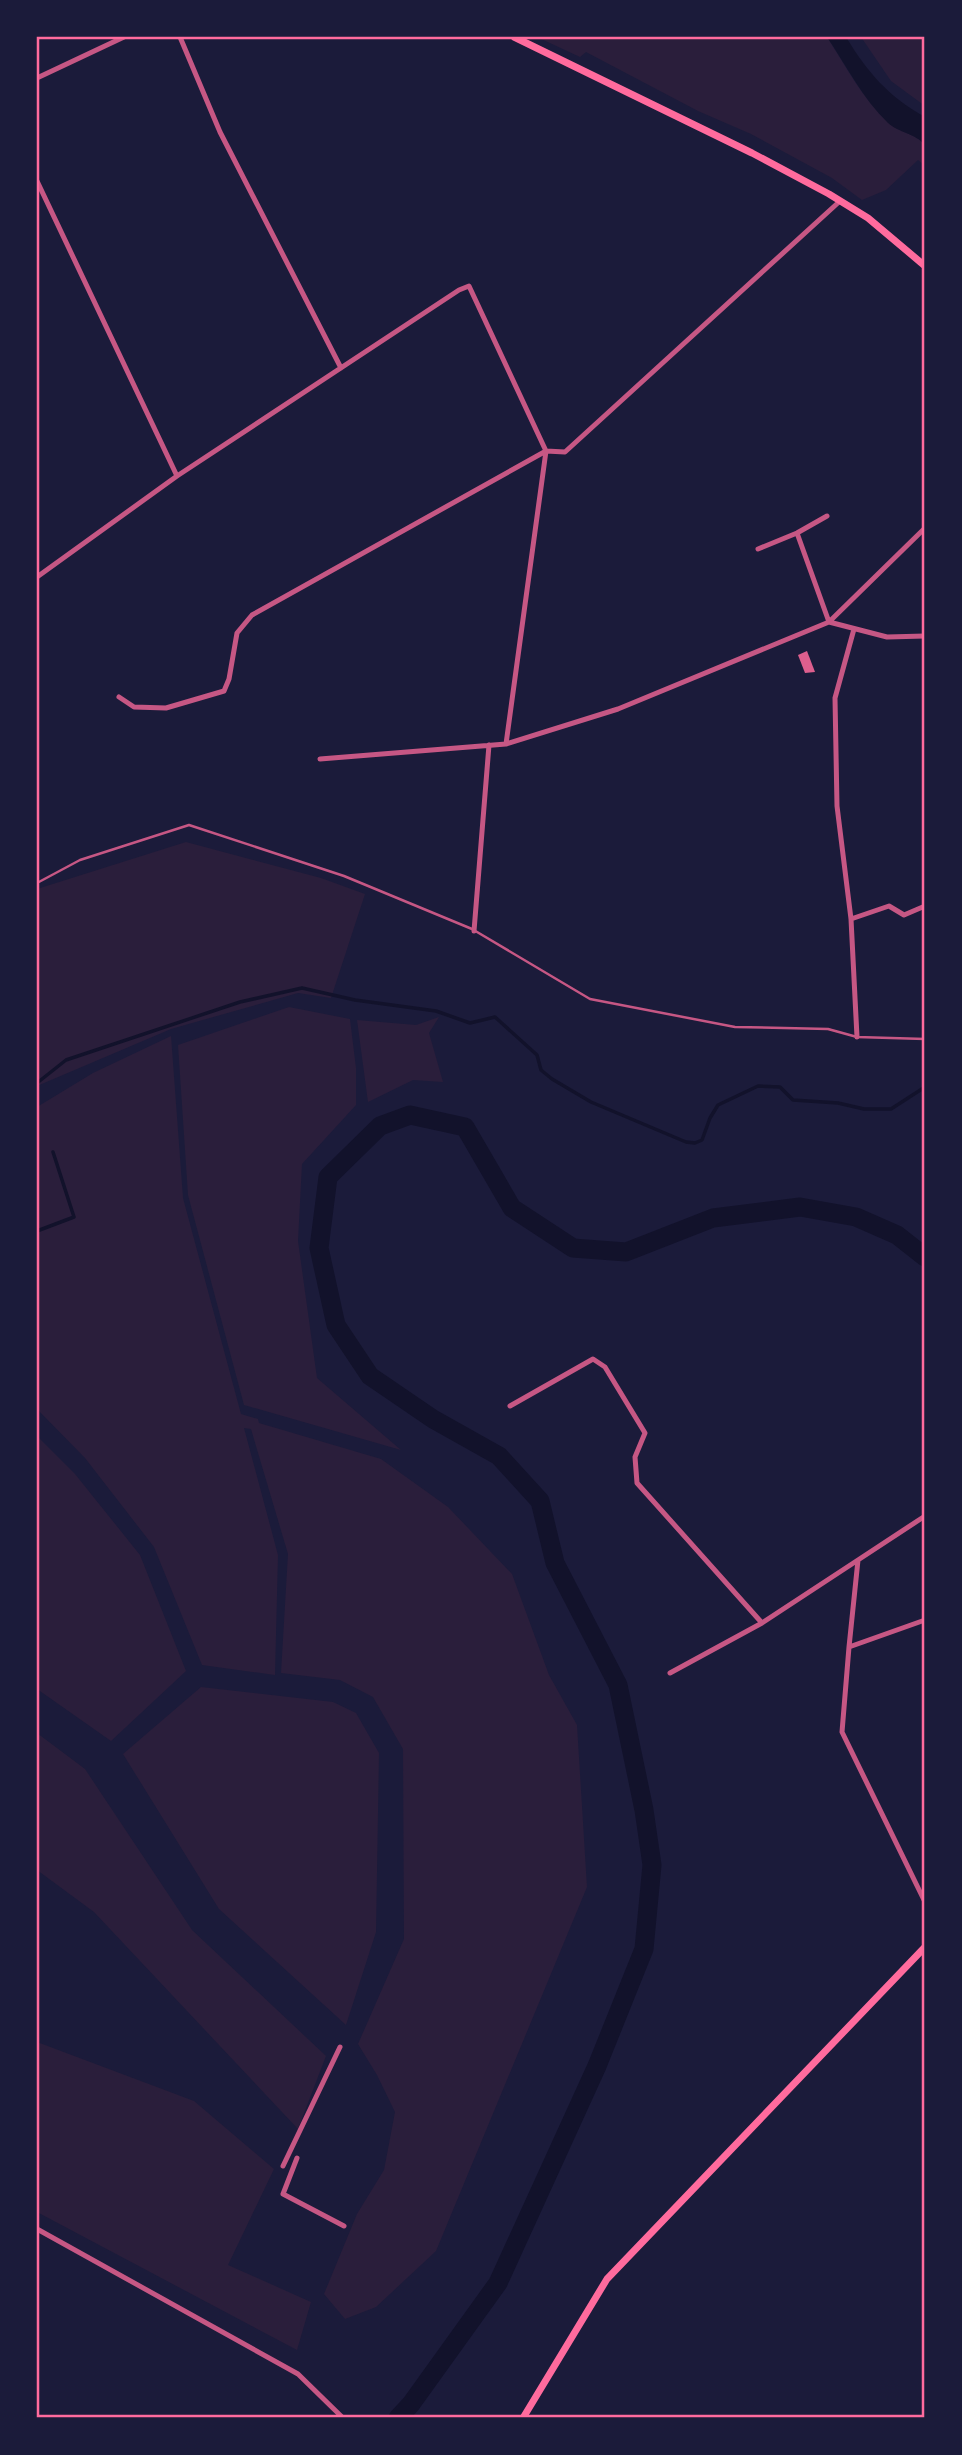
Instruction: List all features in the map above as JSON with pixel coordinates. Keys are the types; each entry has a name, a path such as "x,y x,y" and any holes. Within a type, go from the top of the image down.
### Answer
{"main road":[{"path":"514,37 752,153 840,201 868,218 925,265"},
{"path":"523,2418 607,2279 925,1947"}],"street":[{"path":"37,78 124,37"},
{"path":"180,37 220,132 341,368"},
{"path":"37,181 177,476"},
{"path":"119,698 134,707 166,708 224,691 229,679 237,634 251,615 546,451 565,452 840,201"},
{"path":"38,574 177,476 459,290 469,286 546,451 506,744"},
{"path":"758,549 797,533 827,516"},
{"path":"320,759 506,744 618,709 829,622 925,528"},
{"path":"797,533 829,622"},
{"path":"829,622 887,637 925,636"},
{"path":"854,629 835,698 837,806 851,919 857,1037"},
{"path":"474,931 489,746"},
{"path":"851,919 889,906 904,915 925,906"},
{"path":"509,1406 593,1359 605,1367 645,1433 635,1457 637,1483 762,1623"},
{"path":"670,1672 762,1623 925,1516"},
{"path":"858,1560 842,1732 925,1902"},
{"path":"849,1647 925,1620"},
{"path":"283,2166 340,2048"},
{"path":"298,2158 283,2194 344,2226"},
{"path":"37,2229 298,2374 343,2418"}],"lane":[{"path":"37,883 80,860 189,825 345,876 474,931 590,999 735,1027 828,1029 857,1037 925,1039"}],"shaded area":[{"path":"537,37 827,37 879,113 892,126 925,145 925,166 918,160 886,190 862,200 832,178 751,134 698,111 586,52 580,57"},
{"path":"827,37 846,37 880,83 900,101 925,117 925,145 892,126 879,114"},
{"path":"861,37 925,37 925,106 891,81"},
{"path":"186,842 321,878 365,894 331,998 298,993 171,1029 37,1086 37,889"},
{"path":"289,1007 350,1019 356,1068 356,1105 302,1164 298,1241 317,1378 401,1450 244,1405 188,1195 178,1045"},
{"path":"439,1017 429,1033 443,1082 413,1080 368,1102 357,1020 416,1025"},
{"path":"171,1036 183,1198 241,1414 258,1419 259,1423 381,1459 448,1507 512,1574 549,1675 577,1725 587,1887 436,2251 376,2307 345,2319 324,2294 357,2214 384,2170 395,2112 358,2044 404,1939 403,1749 373,1697 340,1680 281,1673 288,1554 251,1429 244,1428 278,1555 275,1675 202,1665 154,1547 85,1458 37,1409 37,1107 93,1073"},
{"path":"37,1436 75,1474 140,1555 186,1671 111,1741 37,1689"},
{"path":"201,1687 333,1702 356,1713 379,1753 376,1932 346,2025 219,1909 123,1754"},
{"path":"37,1733 85,1769 192,1930 326,2056 298,2129 94,1912 37,1870"},
{"path":"37,2042 194,2101 274,2169 228,2265 311,2302 297,2350 37,2212"}],"building":[{"path":"807,651 815,672 805,673 798,655"}],"waterway":[{"path":"37,1083 66,1060 240,1002 302,988 355,1000 436,1011 470,1023 495,1017 537,1055 541,1070 552,1079 591,1102 686,1142 695,1143 702,1140 718,1105 758,1086 780,1087 793,1100 838,1103 864,1109 891,1109 925,1087"},
{"path":"398,2418 411,2404 498,2283 597,2066 644,1949 652,1865 644,1810 618,1685 555,1563 540,1501 499,1456 433,1419 370,1376 336,1325 319,1248 328,1177 380,1126 410,1115 465,1127 512,1208 573,1248 626,1252 713,1218 800,1207 856,1217 897,1235 925,1257"},
{"path":"37,1231 74,1217 53,1152"}]}
